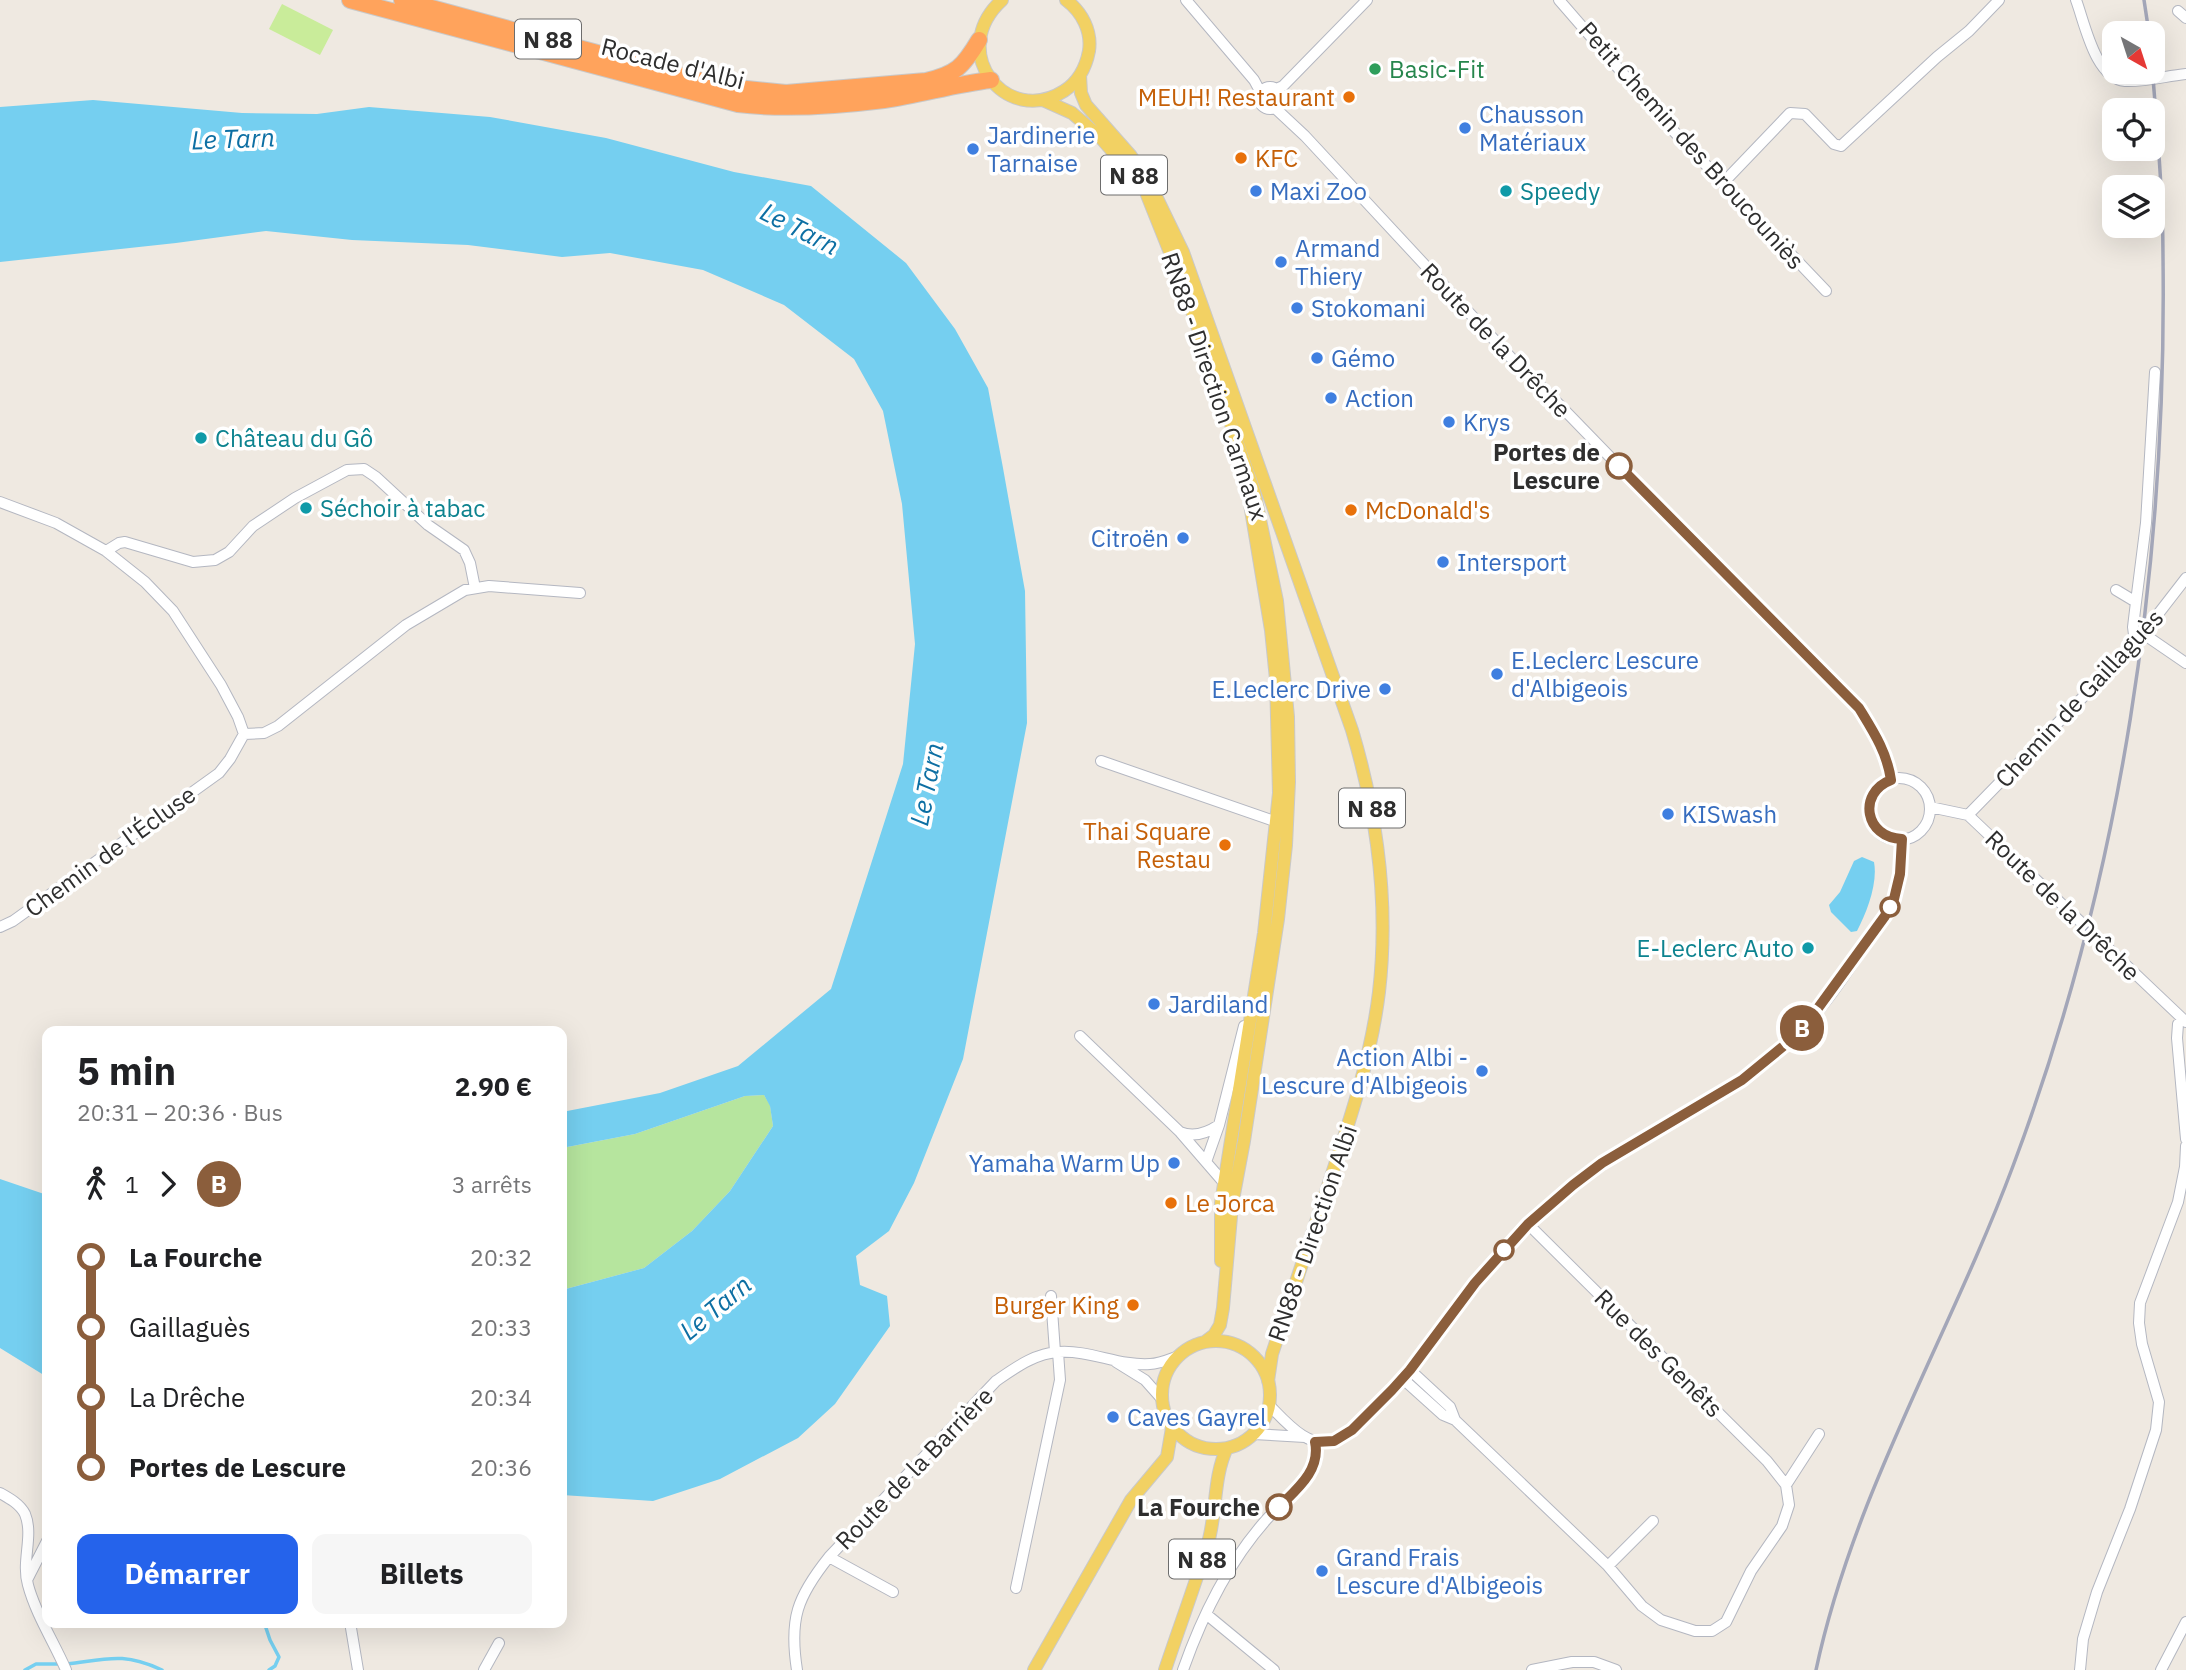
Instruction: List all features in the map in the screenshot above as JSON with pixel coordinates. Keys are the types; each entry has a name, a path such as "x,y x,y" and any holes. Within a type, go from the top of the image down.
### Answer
{"highway":[{"name":"Rocade d'Albi","path":"350,0 738,104 766,107 807,106 884,100 991,80"},
{"name":"Rocade d'Albi","path":"402,0 693,79 737,88 786,93 926,81 958,70 979,40"}],"main road":[{"path":"991,80 983,68 979,40 983,24 991,10 1002,0"},
{"path":"1043,100 1064,91 1080,75 1087,61 1088,31 1082,17 1069,2"},
{"name":"RN88 - Direction Albi","path":"1080,75 1081,93 1086,105 1131,156 1146,179 1183,253 1352,730 1372,803 1381,891 1382,956 1369,1050 1354,1107 1272,1354 1268,1381"},
{"name":"RN88 - Direction Carmaux","path":"991,80 1003,91 1017,98 1043,100 1072,113 1101,138 1135,176 1148,197 1242,453 1257,504 1277,601 1289,718 1286,845 1278,919 1232,1205 1220,1325 1206,1341"},
{"path":"1224,1295 1219,1245 1221,1203 1258,971 1279,793 1276,679 1271,630 1242,453"},
{"path":"1206,1341 1226,1342 1245,1349 1260,1363 1268,1381 1269,1405 1264,1421 1241,1443 1227,1448 1207,1449 1187,1442 1172,1428 1164,1414 1161,1398 1164,1376 1176,1357 1190,1347 1206,1341"},
{"path":"1034,1670 1131,1500 1167,1457 1172,1428"},
{"name":"N 88","path":"1165,1670 1208,1541 1220,1462 1227,1448"}],"street":[{"path":"1186,0 1254,80 1261,93"},
{"path":"1276,89 1280,96 1277,106 1268,109 1262,106 1259,100 1261,93 1267,88 1276,89 1283,86 1367,0"},
{"name":"Petit Chemin des Broucouniès","path":"1559,0 1665,122 1826,290"},
{"path":"1723,183 1790,113 1805,114 1834,144 1841,146 1969,31 1999,0"},
{"path":"2076,0 2097,59 2111,76 2129,81 2186,74"},
{"name":"Route de la Drêche","path":"1277,106 1527,375 1543,388 1859,708 1880,742 1889,765 1891,780"},
{"path":"2135,642 2133,627 2146,523 2155,372"},
{"path":"106,551 119,542 125,542 192,562 215,560 229,552 260,521 295,498 347,470 364,469 428,525 464,550 470,562 475,588"},
{"path":"0,502 56,523 106,551 145,582 173,611 221,685 244,734 264,733 278,726 406,625 457,594 489,586 580,593"},
{"name":"Chemin de Gaillaguès","path":"1968,815 2135,642 2186,578"},
{"path":"2116,590 2136,602"},
{"path":"2145,631 2148,637 2186,663"},
{"name":"Chemin de l'Écluse","path":"0,927 13,921 219,773 244,734"},
{"path":"1101,761 1277,822"},
{"path":"1891,780 1914,782 1924,790 1930,807 1928,819 1922,829 1913,836 1902,839 1890,838 1880,833 1872,824 1869,813 1870,800 1876,790 1891,780"},
{"name":"Route de la Drêche","path":"1930,807 1968,815 2184,1021"},
{"path":"1253,1434 1334,1441 1352,1430 1407,1374 1475,1283 1528,1224 1599,1165 1742,1080 1791,1040 1822,1004 1885,916 1894,899 1900,874 1902,839"},
{"path":"1206,1162 1219,1125 1258,971"},
{"path":"2184,1021 2178,1024 2178,1038 2186,1139"},
{"path":"1080,1036 1180,1132 1224,1184"},
{"path":"1180,1132 1187,1135 1208,1132 1219,1125"},
{"path":"2080,1670 2083,1639 2097,1592 2130,1509 2156,1430 2160,1402 2143,1344 2139,1323 2140,1303 2178,1202 2186,1146"},
{"name":"Rue des Genêts","path":"1528,1224 1759,1452 1786,1485"},
{"path":"1016,1588 1059,1380 1051,1296"},
{"name":"Route de la Barrière","path":"797,1670 794,1622 799,1604 811,1580 829,1557 996,1381 1019,1365 1057,1352 1094,1354 1114,1360 1150,1364 1176,1357"},
{"name":"Route de la Barrière","path":"1114,1360 1145,1380 1161,1398"},
{"path":"1407,1374 1443,1415 1455,1420 1608,1566 1642,1606 1661,1620 1695,1631 1719,1629 1726,1622 1751,1571 1782,1526 1789,1506 1786,1485 1819,1434"},
{"path":"1183,1670 1206,1614 1240,1552 1311,1473 1317,1449 1310,1439 1269,1405"},
{"path":"0,1493 22,1510 26,1518 29,1537 24,1562 27,1580 42,1620"},
{"path":"1608,1566 1653,1521"},
{"path":"27,1580 42,1551"},
{"path":"829,1557 893,1592"},
{"path":"1206,1614 1274,1670"},
{"path":"2161,1670 2186,1622"},
{"path":"46,1628 66,1670"},
{"path":"352,1628 358,1670"},
{"path":"484,1670 499,1643"},
{"path":"1532,1670 1572,1662 1594,1662 1616,1670"}],"green space":[{"path":"282,4 333,30 320,55 269,29"},
{"path":"764,1095 770,1105 773,1126 730,1191 692,1231 644,1268 567,1289 567,1147 635,1134 745,1096"}],"water":[{"name":"Le Tarn","path":"93,100 242,113 317,114 369,107 490,117 606,138 734,172 811,186 906,263 955,329 988,388 1025,591 1027,723 963,1059 914,1183 889,1231 856,1256 860,1285 887,1296 890,1326 835,1404 798,1438 720,1479 653,1501 567,1495 567,1289 644,1268 692,1231 730,1191 773,1126 770,1106 764,1095 745,1096 635,1134 567,1147 567,1111 660,1093 738,1066 831,989 903,764 915,644 902,504 883,411 854,359 784,305 703,270 610,253 562,257 468,245 352,240 266,231 0,262 0,107"},
{"path":"1862,857 1874,862 1874,879 1864,915 1857,931 1851,932 1831,912 1829,905 1840,892 1854,861"},
{"path":"0,1179 42,1193 42,1374 0,1348"}],"waterway":[{"path":"266,1628 279,1657 275,1666 269,1670"},
{"path":"67,1664 115,1658 148,1664 162,1670"},
{"path":"25,1670 36,1664 60,1664"}],"railway":[{"path":"2144,0 2147,21"},
{"path":"1816,1670 1833,1604 1878,1477 1988,1229 2013,1166 2051,1056 2083,945 2109,832 2130,718 2146,604 2157,488 2163,257 2153,84"}],"bus line":[{"name":"B","path":"1279,1507 1311,1473 1317,1449 1315,1442 1334,1441 1352,1430 1392,1390 1475,1283 1528,1224 1599,1165 1742,1080 1791,1040 1847,970 1894,899 1900,874 1902,839 1890,838 1880,833 1872,824 1869,813 1872,795 1880,785 1891,780 1889,765 1880,742 1859,708 1619,466"}],"place":[{"name":"Basic-Fit","path":"1375,69"},
{"name":"MEUH! Restaurant","path":"1349,97"},
{"name":"Chausson Matériaux","path":"1465,128"},
{"name":"Jardinerie Tarnaise","path":"973,149"},
{"name":"KFC","path":"1241,158"},
{"name":"Maxi Zoo","path":"1256,191"},
{"name":"Speedy","path":"1506,191"},
{"name":"Armand Thiery","path":"1281,262"},
{"name":"Stokomani","path":"1297,308"},
{"name":"Gémo","path":"1317,358"},
{"name":"Action","path":"1331,398"},
{"name":"Krys","path":"1449,422"},
{"name":"Château du Gô","path":"201,438"},
{"name":"Portes de Lescure","path":"1619,466"},
{"name":"Séchoir à tabac","path":"306,508"},
{"name":"McDonald's","path":"1351,510"},
{"name":"Citroën","path":"1183,538"},
{"name":"Intersport","path":"1443,562"},
{"name":"E.Leclerc Lescure d'Albigeois","path":"1497,674"},
{"name":"E.Leclerc Drive","path":"1385,689"},
{"name":"KISwash","path":"1668,814"},
{"name":"Thai Square Restau","path":"1225,845"},
{"name":"E-Leclerc Auto","path":"1808,948"},
{"name":"Jardiland","path":"1154,1004"},
{"name":"Action Albi - Lescure d'Albigeois","path":"1482,1071"},
{"name":"Yamaha Warm Up","path":"1174,1163"},
{"name":"Le Jorca","path":"1171,1203"},
{"name":"Burger King","path":"1133,1305"},
{"name":"Caves Gayrel","path":"1113,1417"},
{"name":"La Fourche","path":"1279,1507"},
{"name":"Grand Frais Lescure d'Albigeois","path":"1322,1571"}]}
